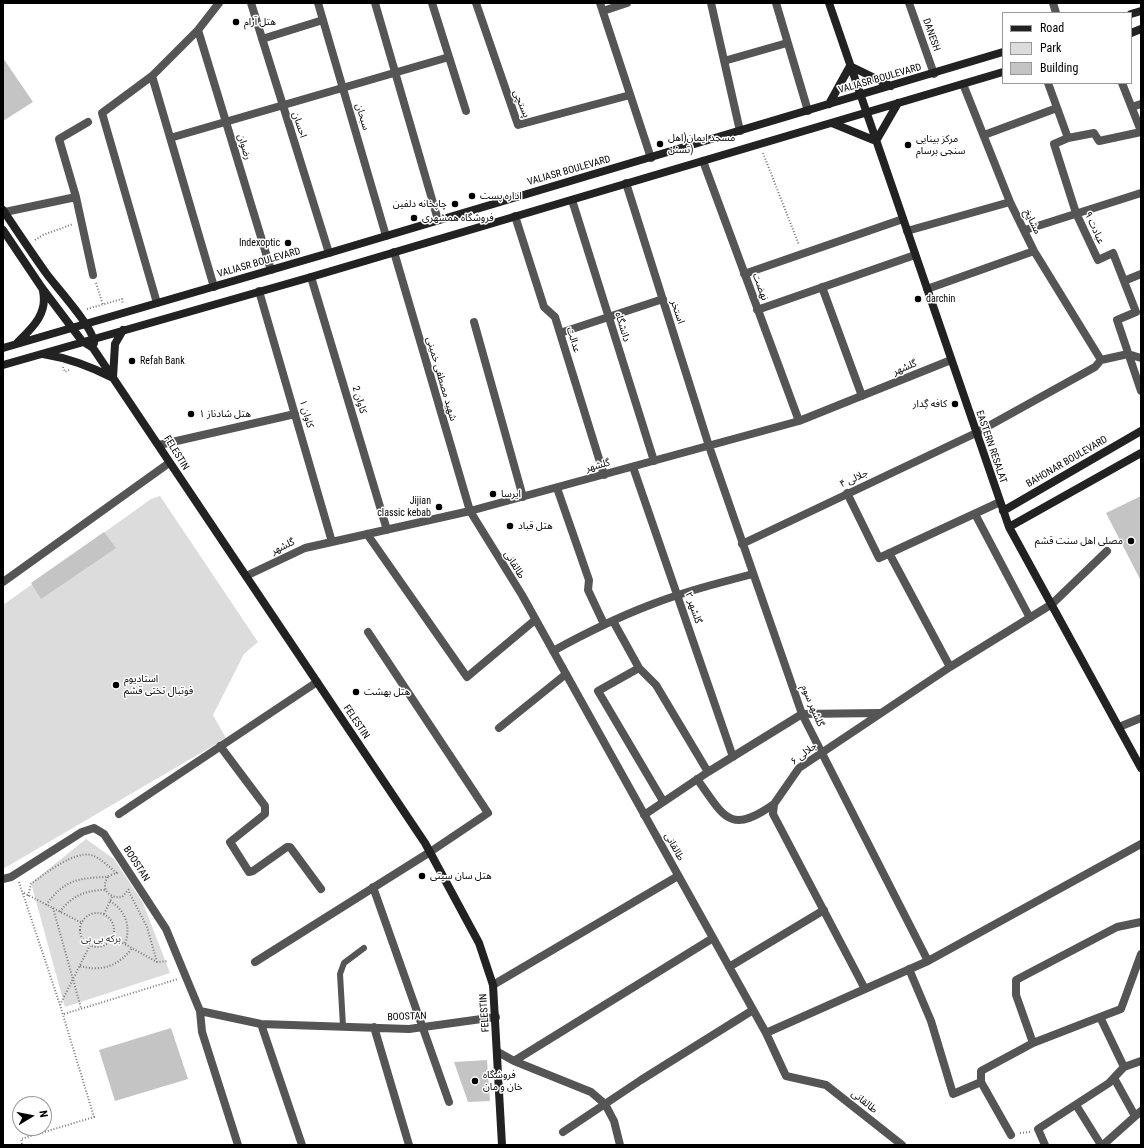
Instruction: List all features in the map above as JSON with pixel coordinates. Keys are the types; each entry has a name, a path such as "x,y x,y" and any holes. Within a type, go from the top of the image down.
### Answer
{"main road":[{"name":"EASTERN RESALAT","path":"829,3 1009,527 1141,768"},
{"name":"VALIASR BOULEVARD","path":"3,348 73,329 85,324 651,158 1002,52"},
{"path":"829,104 850,66 891,86"},
{"path":"3,365 82,341 311,277 1002,72"},
{"path":"832,123 876,141 898,103"},
{"path":"4,211 85,324 94,338 93,348"},
{"name":"FELESTIN","path":"3,230 42,288 82,341 93,348 430,852 479,944 493,985 498,1052 502,1145"},
{"path":"16,344 33,327 42,315 45,299 42,288"},
{"path":"41,353 84,364 113,378 116,344 123,330"},
{"name":"BAHONAR BOULEVARD","path":"1003,511 1141,431"},
{"path":"1009,527 1141,453"}],"street":[{"path":"157,304 102,112 152,76 198,30 219,3"},
{"name":"احسان","path":"251,3 329,253"},
{"name":"سبحان","path":"318,3 386,236"},
{"path":"375,3 438,220"},
{"path":"432,3 466,111"},
{"name":"پستچی","path":"476,3 518,125 630,95"},
{"path":"627,3 601,7 651,158"},
{"path":"711,3 740,131"},
{"path":"776,3 808,111"},
{"name":"DANESH","path":"909,3 934,74"},
{"path":"262,39 323,20"},
{"name":"رضوان","path":"198,30 271,270"},
{"path":"724,61 788,43"},
{"path":"170,138 449,57"},
{"path":"152,76 214,287"},
{"name":"مشایخ","path":"963,84 1010,202 1034,251 1101,360"},
{"path":"1048,84 1068,138 1094,133 1099,141 1141,132 1122,84"},
{"path":"1132,107 1141,104"},
{"path":"984,135 1057,108"},
{"path":"88,122 59,139 76,197 94,275"},
{"name":"عبادت ۹","path":"1068,138 1054,144 1076,214 1098,260 1112,253 1136,312 1117,320 1141,391"},
{"name":"نهضت","path":"703,161 798,421"},
{"name":"استخر","path":"626,184 709,446"},
{"path":"1025,230 1141,193"},
{"path":"4,211 76,197"},
{"name":"دانشگاه","path":"572,200 654,461"},
{"path":"907,231 1010,202"},
{"name":"عدالت","path":"515,216 544,307 555,317 604,475"},
{"path":"744,274 903,219"},
{"path":"927,289 1034,251"},
{"name":"شهید مصطفی خمینی","path":"394,252 470,511"},
{"path":"758,310 915,255"},
{"path":"1124,281 1141,274"},
{"name":"کاوان 2","path":"311,277 388,530"},
{"path":"822,287 862,396"},
{"name":"کاوان ۱","path":"259,291 332,542"},
{"path":"560,333 663,299"},
{"path":"474,322 523,497"},
{"path":"1101,360 1128,354 1141,358"},
{"name":"گلشهر","path":"246,576 305,548 470,511 798,421 951,360"},
{"name":"جلالی ۴","path":"742,544 846,493 976,433 1095,367 1101,360"},
{"path":"159,445 295,414"},
{"name":"گلشهر سوم","path":"709,446 802,714 928,961"},
{"path":"3,582 169,463"},
{"name":"گلشهر ۲","path":"633,467 678,594 732,757"},
{"path":"557,488 589,580 588,590 604,624"},
{"path":"846,493 879,558 1000,502"},
{"name":"طالقانی","path":"470,511 566,674 766,1033 786,1076 826,1085 902,1145"},
{"path":"975,514 1030,618"},
{"path":"367,534 467,677 535,620"},
{"name":"جلالی ۶","path":"774,804 799,768 879,713 1052,604 1107,551"},
{"path":"889,553 950,667"},
{"path":"553,651 604,624 678,594 753,574"},
{"path":"613,620 639,668 656,685 708,772"},
{"path":"254,962 430,852 488,813 368,632"},
{"path":"639,668 598,691 663,802"},
{"path":"499,728 566,674"},
{"path":"119,814 317,682"},
{"path":"644,815 708,772 802,714 879,713"},
{"path":"1119,727 1141,718"},
{"path":"220,746 265,806 266,810 265,814 230,842 242,861 252,872 287,847 290,847 321,889"},
{"path":"698,779 727,818 736,821 746,820 774,804"},
{"path":"774,804 773,814 865,989"},
{"name":"BOOSTAN","path":"3,879 17,873 82,832 94,828 104,834 166,929 200,1011 202,1032 238,1145"},
{"path":"766,1033 928,961 1141,844"},
{"path":"493,985 678,876"},
{"path":"373,887 450,1102"},
{"path":"729,967 824,910"},
{"path":"1033,1043 1016,995 1016,980 1117,927 1141,922"},
{"path":"514,1061 713,938"},
{"path":"1010,1135 981,1082 981,1071 1033,1043 1121,1009 1141,954"},
{"path":"909,969 931,1021 954,1094 981,1082"},
{"path":"563,1132 753,1010"},
{"name":"BOOSTAN","path":"200,1011 262,1024 409,1029 496,1017"},
{"path":"1100,1017 1124,1067"},
{"path":"262,1024 302,1145"},
{"path":"374,1027 409,1145"},
{"path":"498,1052 514,1061 591,1092 605,1104 614,1121 620,1145"},
{"path":"1045,1145 1039,1130 1109,1083 1124,1067 1141,1061"},
{"path":"1076,1105 1102,1145 1138,1113 1114,1078"}],"lane":[{"path":"343,1026 340,974 344,963 364,948"}],"path":[{"path":"760,144 803,254"},
{"path":"27,245 43,234 82,221"},
{"path":"94,275 103,305"},
{"path":"28,896 31,884 36,880 58,864 84,855 91,855 100,859 117,873 122,874"},
{"path":"17,873 94,1117 21,1140 22,1145"},
{"path":"46,905 58,891 74,881 91,876 108,877 117,873"},
{"path":"108,877 105,883 106,890 112,897 122,897 130,886"},
{"path":"60,912 70,901 82,893 106,890"},
{"path":"128,890 147,927 157,962"},
{"path":"23,893 82,923"},
{"path":"104,914 112,897"},
{"path":"110,901 119,908 126,918 128,931 125,944"},
{"path":"53,908 81,1008"},
{"path":"98,913 104,914 111,921 113,926 112,937 110,941 101,946 90,946 80,934 82,923 88,915 98,913"},
{"path":"112,937 157,962 179,960"},
{"path":"60,1006 90,946"},
{"path":"80,966 94,969 108,967 122,960 132,948"},
{"path":"64,1014 186,977"},
{"path":"1010,1135 1039,1130"}],"green space":[{"name":"استادیوم فوتبال تختی قشم","path":"160,496 258,642 244,654 213,715 226,738 3,869 3,605 151,499"},
{"name":"برکه بی بی","path":"86,839 114,859 143,903 170,973 65,1007 31,883"}],"building":[{"path":"3,58 33,102 3,121"},
{"name":"مصلی اهل سنت قشم","path":"1141,496 1141,581 1106,513"},
{"path":"104,532 116,548 41,599 31,583"},
{"path":"171,1028 188,1079 115,1101 99,1050"},
{"name":"فروشگاه خان و مان","path":"487,1060 490,1101 468,1102 454,1062"}],"place":[{"name":"هتل آرام","path":"236,22"},
{"name":"مسجد ایمان(اهل تسنن)","path":"660,144"},
{"name":"مرکز بینایی سنجی برسام","path":"908,145"},
{"name":"اداره پست","path":"472,196"},
{"name":"چاپخانه دلفین","path":"455,204"},
{"name":"فروشگاه همشهری","path":"414,218"},
{"name":"Indexoptic","path":"288,243"},
{"name":"darchin","path":"918,299"},
{"name":"Refah Bank","path":"132,361"},
{"name":"کافه گِدار","path":"955,404"},
{"name":"هتل شادناز ۱","path":"191,414"},
{"name":"ایرسا","path":"493,494"},
{"name":"Jijian classic kebab","path":"439,507"},
{"name":"هتل قباد","path":"510,526"},
{"name":"مصلی اهل سنت قشم","path":"1131,541"},
{"name":"استادیوم فوتبال تختی قشم","path":"116,685"},
{"name":"هتل بهشت","path":"356,692"},
{"name":"هتل سان سیتی","path":"422,876"},
{"name":"فروشگاه خان و مان","path":"475,1081"}]}
